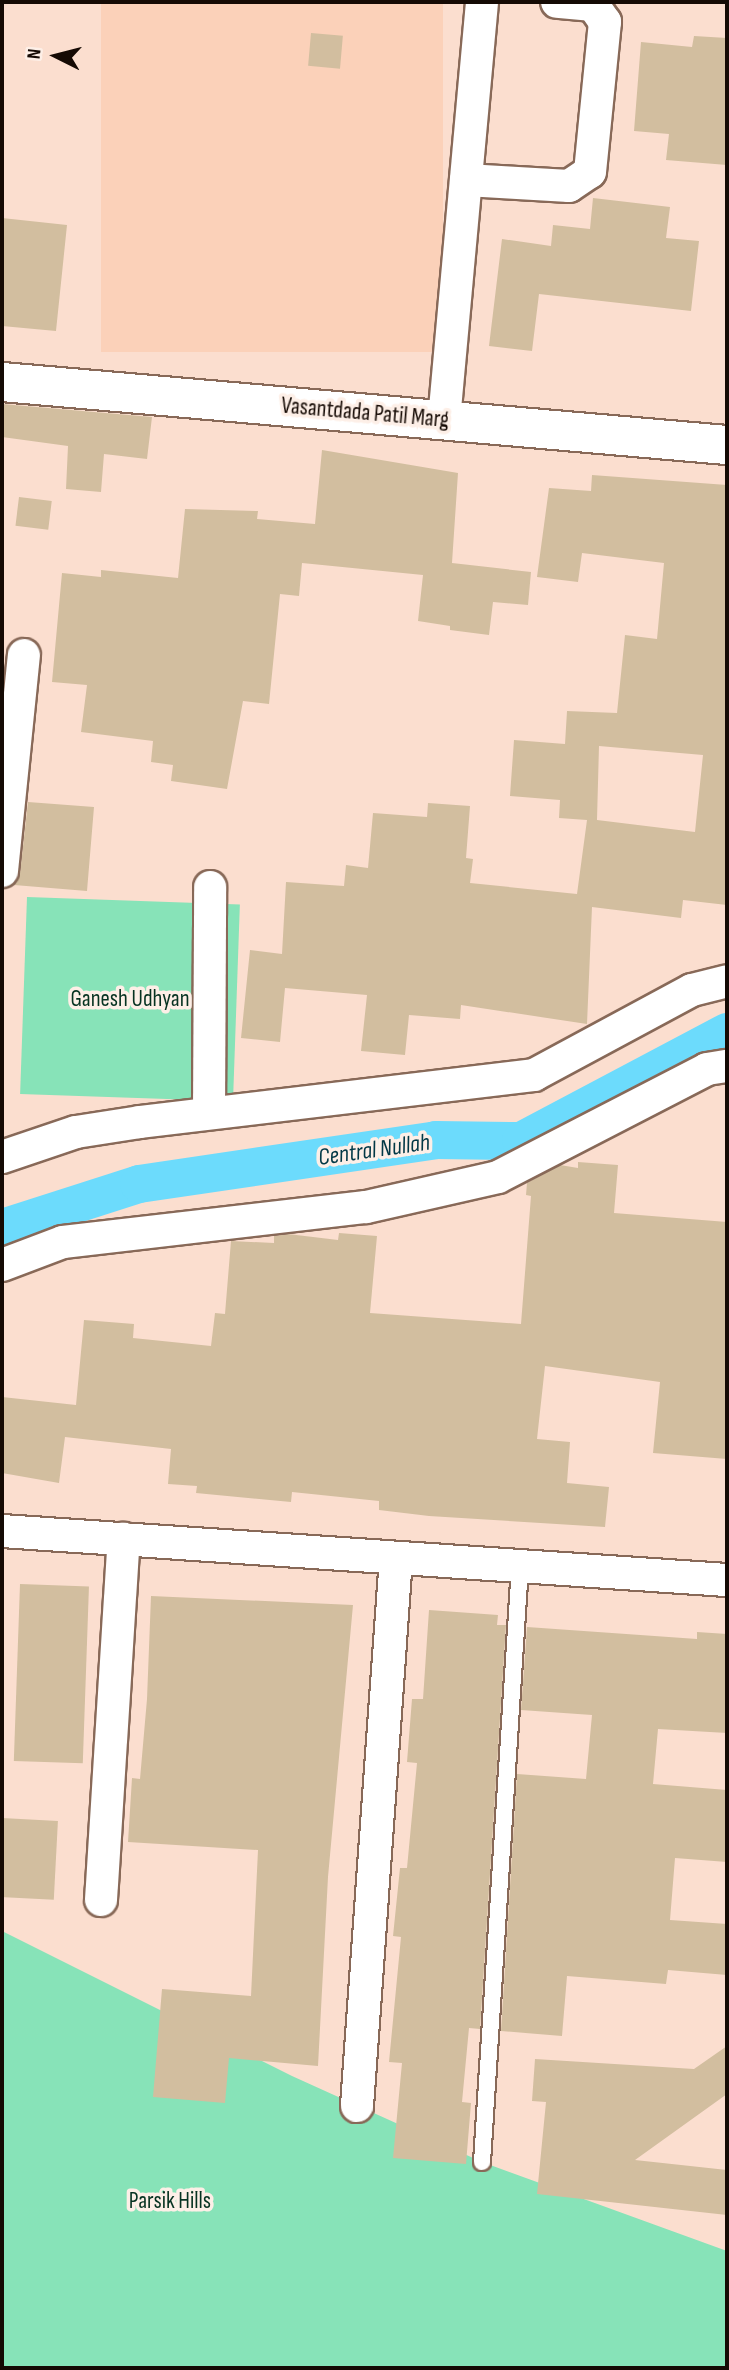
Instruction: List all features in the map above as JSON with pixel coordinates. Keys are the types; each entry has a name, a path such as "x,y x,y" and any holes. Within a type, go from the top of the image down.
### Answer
{"street":[{"path":"444,420 482,2"},
{"path":"466,180 569,186 590,172 606,22 593,5 557,2"},
{"name":"Vasantdada Patil Marg","path":"2,382 727,445"},
{"path":"2,871 24,655"},
{"path":"209,1113 210,887"},
{"path":"2,1157 76,1132 209,1113 534,1075 692,990 727,981"},
{"path":"2,1265 63,1242 366,1207 498,1177 707,1069 727,1066"},
{"path":"2,1531 727,1580"},
{"path":"101,1900 124,1539"},
{"path":"357,2106 396,1558"}],"lane":[{"path":"482,2162 520,1566"}],"shaded area":[{"path":"101,2 443,2 443,352 101,352"}],"green space":[{"name":"Ganesh Udhyan","path":"27,897 240,904 233,1101 20,1094"},
{"name":"Parsik Hills","path":"2,1931 292,2076 482,2162 727,2251 727,2368 2,2368"}],"building":[{"path":"311,33 343,36 340,69 308,66"},
{"path":"694,36 727,38 727,165 666,160 669,134 634,131 641,42 692,47"},
{"path":"593,198 670,207 666,238 699,241 691,311 539,294 532,351 489,346 502,239 551,246 553,225 590,229"},
{"path":"2,218 67,225 56,331 2,326"},
{"path":"2,404 152,417 147,459 104,454 101,492 66,489 68,446 2,437"},
{"path":"322,450 458,473 452,563 531,572 528,605 493,602 489,635 450,630 450,626 418,621 423,575 302,563 299,596 280,594 269,704 243,701 227,789 171,781 173,765 151,762 153,741 81,732 87,685 52,682 62,573 101,577 101,570 178,578 185,509 258,511 257,519 315,524"},
{"path":"592,475 727,485 727,905 683,900 681,918 592,907 587,1024 461,1005 460,1019 409,1015 405,1055 361,1051 367,995 285,988 280,1042 241,1038 250,950 282,954 286,882 344,886 346,865 368,868 373,813 427,817 428,803 470,806 466,858 473,859 470,883 577,894 587,820 559,818 560,800 510,796 514,740 565,744 567,711 617,713 625,635 657,639 664,563 582,553 578,582 537,577 549,488 591,491","holes":["599,746 703,755 695,832 597,820"]},
{"path":"19,497 52,501 48,530 15,526"},
{"path":"28,802 94,807 87,891 14,885 20,873"},
{"path":"578,1162 618,1165 614,1213 727,1222 727,1459 653,1453 660,1382 545,1366 537,1439 570,1442 567,1483 609,1487 605,1527 429,1516 379,1510 379,1501 292,1492 291,1502 196,1493 197,1486 168,1484 171,1449 65,1437 59,1483 2,1473 2,1397 76,1405 84,1320 134,1324 133,1338 211,1346 215,1313 225,1314 231,1241 274,1243 274,1236 288,1234 338,1240 339,1233 377,1236 370,1313 521,1324 531,1196 526,1195 527,1183 560,1165 578,1168"},
{"path":"20,1584 89,1586 83,1763 14,1761"},
{"path":"151,1596 353,1605 328,1877 318,2066 229,2058 225,2103 153,2097 162,1989 251,1996 258,1850 128,1842 132,1778 140,1779 147,1699"},
{"path":"429,1610 498,1615 497,1625 506,1625 480,2029 469,2028 462,2102 471,2103 466,2164 393,2158 402,2063 389,2062 401,1937 393,1936 400,1868 407,1868 417,1763 407,1762 412,1699 423,1699"},
{"path":"527,1627 697,1639 697,1632 727,1634 727,1733 658,1729 653,1784 727,1790 727,1862 675,1858 670,1920 727,1924 727,1975 668,1970 666,1984 567,1976 562,2036 501,2031 517,1774 586,1779 592,1715 521,1710"},
{"path":"2,1818 58,1821 54,1900 2,1897"},
{"path":"727,2046 727,2094 635,2160 727,2170 727,2215 537,2194 546,2102 532,2101 535,2059 694,2069"}],"waterway":[{"name":"Central Nullah","path":"2,1228 139,1184 436,1140 521,1141 727,1032"}]}
